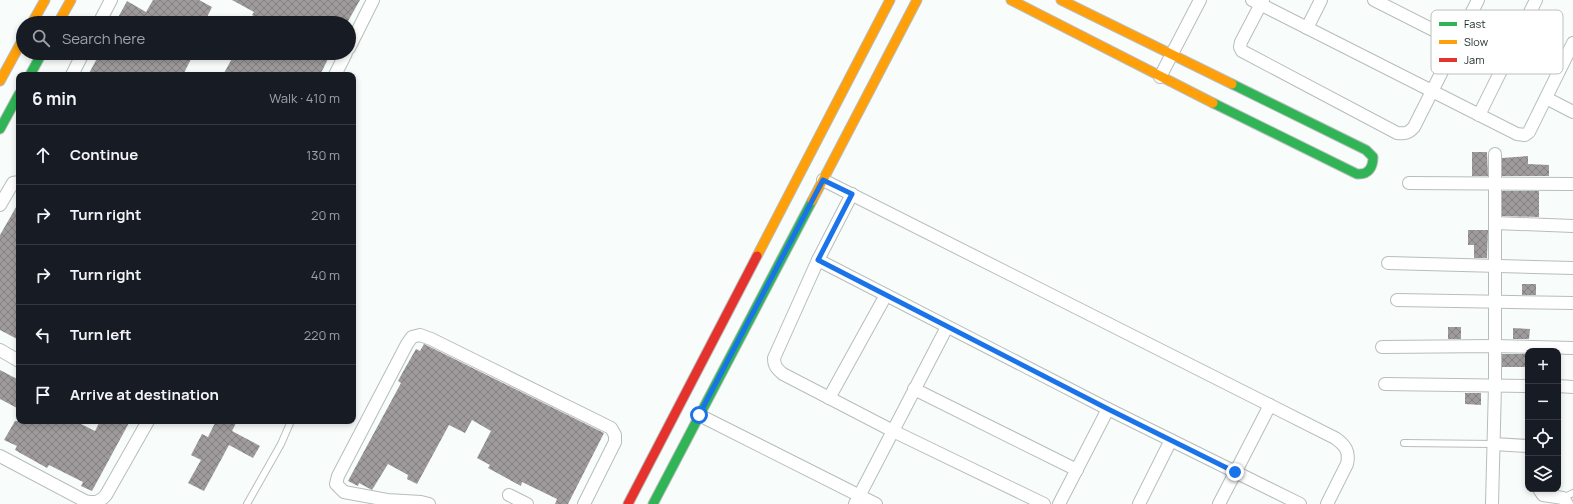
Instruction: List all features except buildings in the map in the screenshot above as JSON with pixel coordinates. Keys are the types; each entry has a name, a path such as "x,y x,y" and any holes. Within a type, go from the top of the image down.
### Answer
{"street":[{"path":"36,16 45,0"},
{"path":"62,16 71,0"},
{"path":"103,16 111,0"},
{"path":"356,34 373,0"},
{"path":"628,504 681,405 803,165 890,0"},
{"path":"653,504 917,0"},
{"path":"1011,0 1160,77 1357,174 1369,172 1373,157 1371,153 1366,150 1061,0"},
{"path":"1160,77 1200,0"},
{"path":"1307,28 1321,0"},
{"path":"1374,0 1431,29"},
{"path":"1473,10 1478,0"},
{"path":"1531,10 1536,0"},
{"path":"1441,74 1432,91 1414,127 1409,133 1403,134 1397,133 1242,51 1240,47 1258,1 1307,28 1432,91 1479,115 1517,134 1525,135 1528,132 1558,74"},
{"path":"1563,63 1573,43"},
{"path":"0,81 16,52"},
{"path":"32,72 38,60"},
{"path":"74,72 80,60"},
{"path":"336,72 342,60"},
{"path":"1479,115 1499,74"},
{"path":"1546,98 1573,112"},
{"path":"0,129 16,100"},
{"path":"1492,504 1495,154"},
{"path":"823,180 1335,438 1342,443 1347,450 1348,457 1347,464 1327,504"},
{"path":"0,205 13,183 16,182"},
{"path":"1409,183 1573,184"},
{"path":"852,194 818,260 774,358 774,364 777,369 783,374 893,431 1044,504"},
{"path":"1495,223 1573,226"},
{"path":"818,260 1108,409 1300,504"},
{"path":"1388,263 1573,268"},
{"path":"830,398 886,295"},
{"path":"1397,300 1573,303"},
{"path":"857,500 947,326"},
{"path":"429,504 421,502 387,500 344,492 336,484 338,476 407,344 412,337 420,335 431,339 610,428 615,435 614,446 584,504"},
{"path":"1382,346 1573,348"},
{"path":"0,350 16,359"},
{"path":"1385,384 1525,386"},
{"path":"1561,386 1573,387"},
{"path":"914,389 1077,470"},
{"path":"1219,504 1270,405"},
{"path":"1059,504 1108,409"},
{"path":"699,415 857,500 876,504"},
{"path":"0,456 85,501 94,503 101,500 106,495 146,424"},
{"path":"1139,504 1170,440"},
{"path":"1493,444 1525,446"},
{"path":"1541,492 1543,495 1568,498"},
{"path":"508,495 527,504"}],"lane":[{"path":"247,504 281,444 290,424"},
{"path":"1404,443 1493,444"}],"traffic: fast":[{"path":"32,72 38,60"},
{"path":"1213,103 1357,174 1367,172 1371,167 1373,157 1366,150 1232,84"},
{"path":"0,129 16,100"},
{"path":"653,504 812,201"}],"traffic: slow":[{"path":"36,16 45,0"},
{"path":"62,16 71,0"},
{"path":"757,256 890,0"},
{"path":"812,201 917,0"},
{"path":"1011,0 1213,103"},
{"path":"1061,0 1232,84"},
{"path":"0,81 16,52"}],"traffic: jam":[{"path":"628,504 757,256"}],"route":[{"path":"699,415 823,180 852,194 818,260 1108,409 1235,472"}]}
